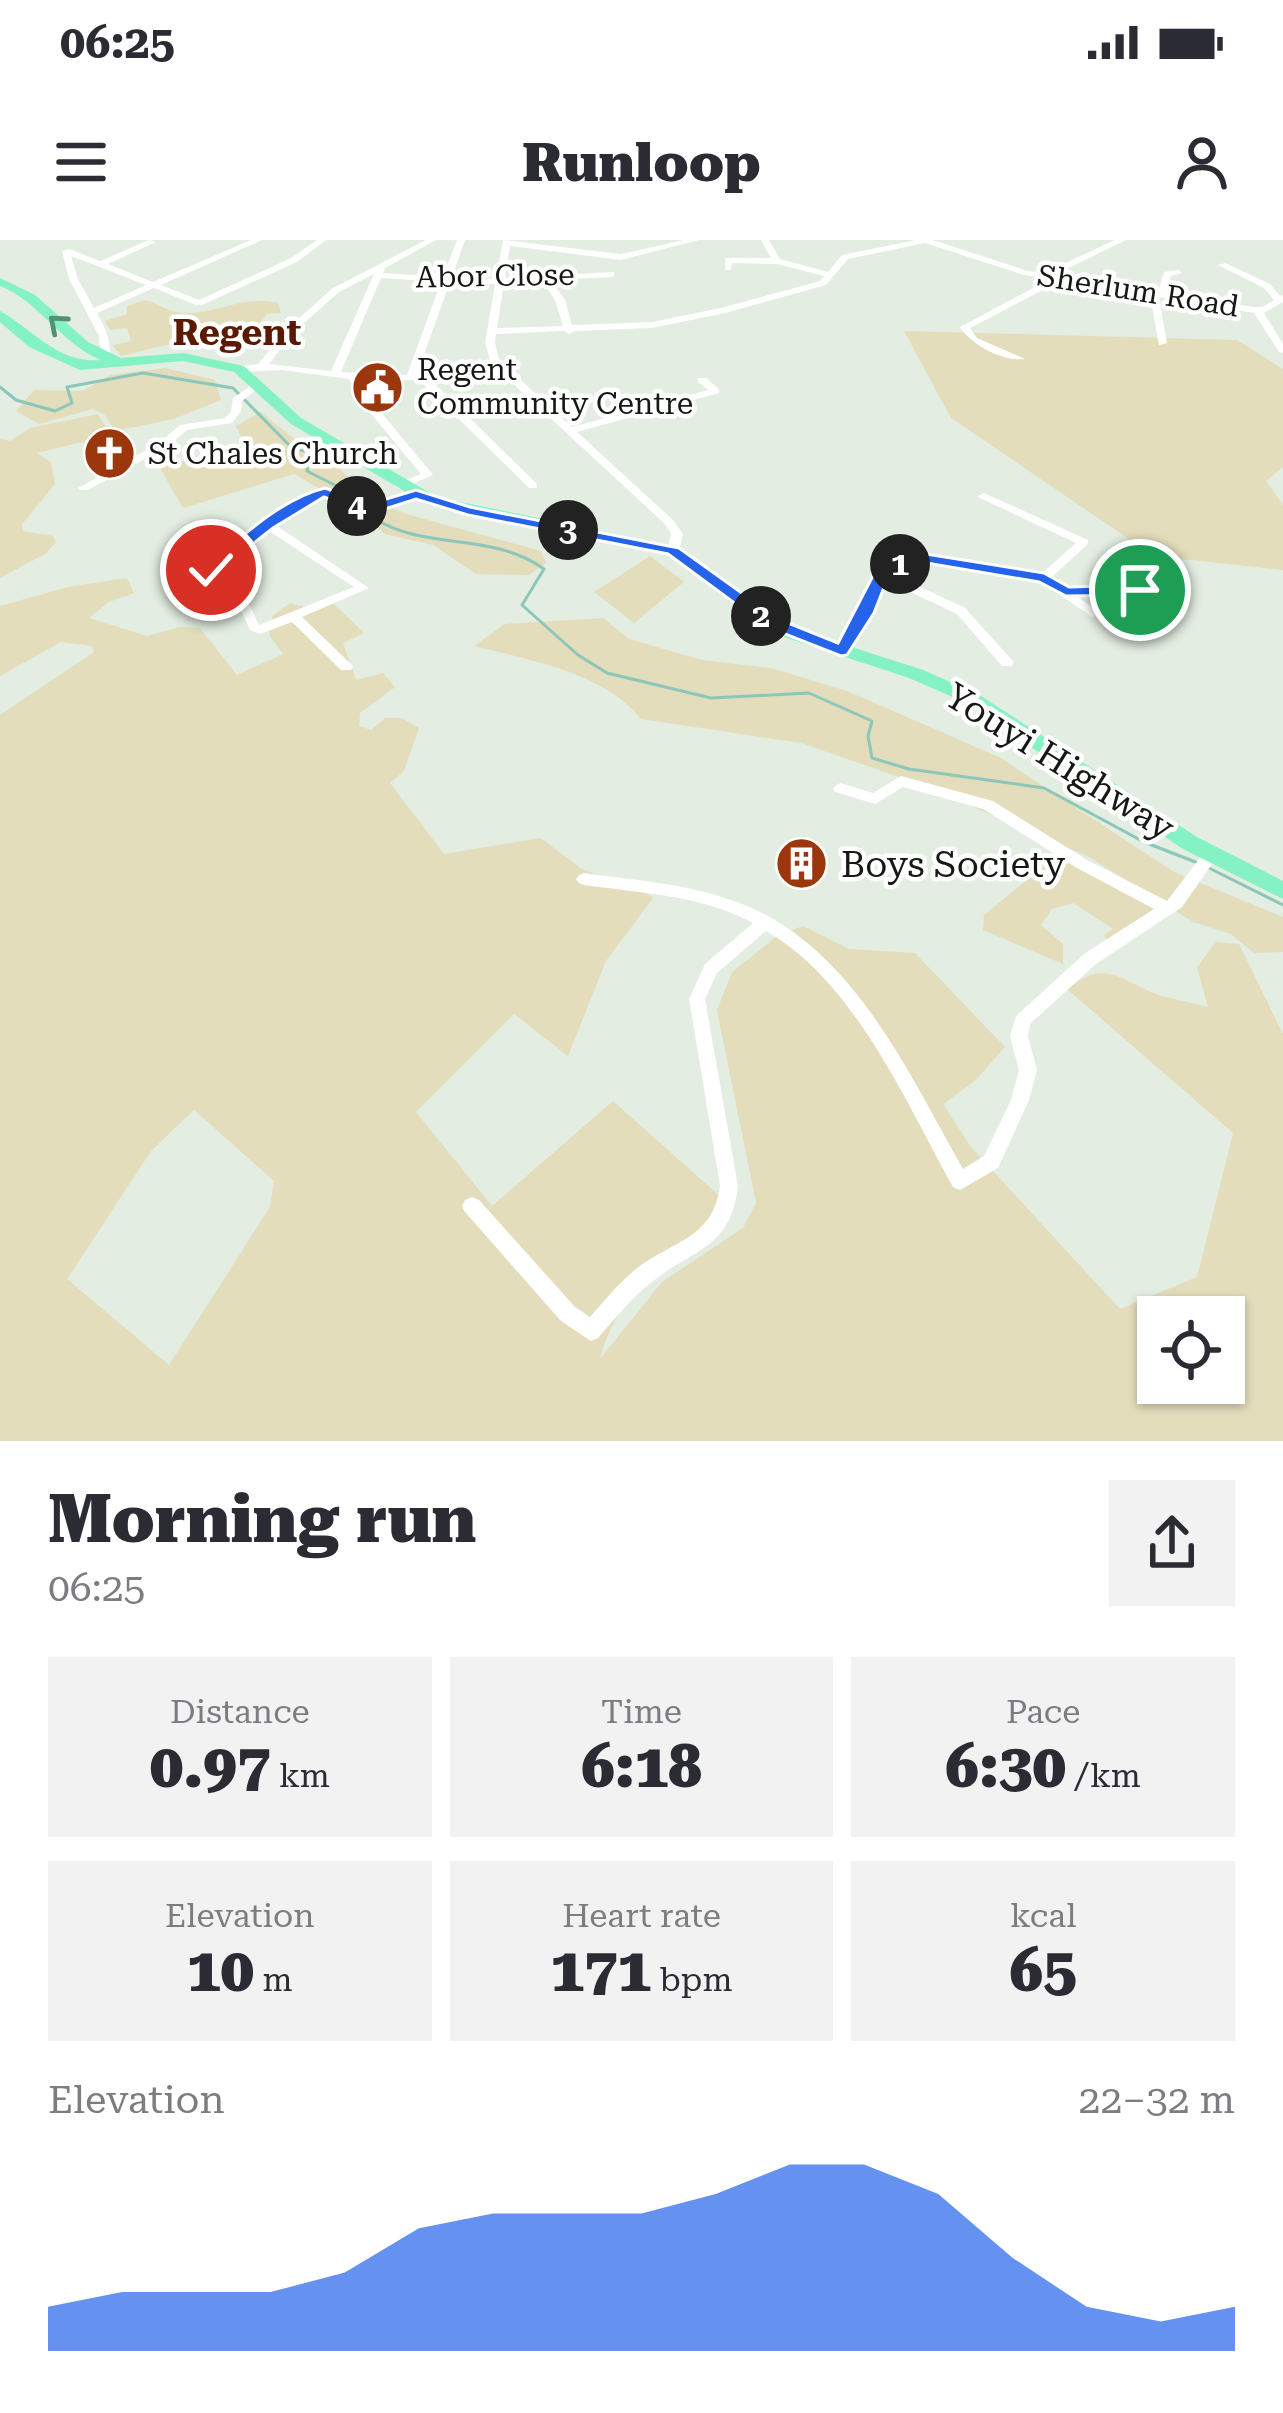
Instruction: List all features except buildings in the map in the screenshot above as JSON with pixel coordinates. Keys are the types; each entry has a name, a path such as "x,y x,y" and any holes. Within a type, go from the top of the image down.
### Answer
{"main road":[{"path":"0,282 21,289 85,349 109,362"},
{"name":"Youyi Highway","path":"3,322 76,365 193,358 239,369 296,421 408,490 468,511 673,551 772,623 971,698 1205,865 1283,891"}],"street":[{"path":"92,312 258,240"},
{"path":"109,362 65,252 74,250 150,286 200,303 294,260 322,240"},
{"path":"84,488 163,446 188,425 228,421 236,412 236,400 324,299 432,240"},
{"path":"416,376 461,240"},
{"path":"673,551 677,534 669,522 497,365 490,348 507,242 552,244 621,257 695,240"},
{"path":"765,240 777,260"},
{"path":"492,331 652,325 722,311 823,283 845,256 924,240"},
{"name":"Sherlum Road","path":"924,240 954,253 1046,276 1258,311 1281,299"},
{"path":"1046,276 1122,240"},
{"path":"101,264 150,241"},
{"path":"728,268 726,260 777,260 829,275"},
{"path":"208,264 220,269"},
{"path":"1222,265 1267,286 1281,299"},
{"path":"335,374 380,271"},
{"name":"Abor Close","path":"380,271 502,282 611,274"},
{"path":"1162,343 1158,293 1166,276 1178,273"},
{"path":"233,274 247,281"},
{"path":"1020,359 973,340 965,327 1062,277"},
{"path":"544,278 560,300 569,331"},
{"path":"1258,311 1282,350"},
{"path":"256,381 335,374 416,376 497,365"},
{"path":"416,376 533,486"},
{"path":"267,525 363,588 257,629 240,596 211,570 267,525 320,493 369,509 389,505 428,475 370,408 353,377"},
{"path":"569,431 715,391 702,380"},
{"path":"984,496 1084,542 1044,578"},
{"path":"881,573 929,557 1044,578 1092,613"},
{"path":"841,651 866,613 881,573"},
{"path":"881,573 961,611 1007,663"},
{"path":"1066,592 1148,591 1179,616"},
{"path":"295,618 346,667"},
{"path":"840,788 875,799 901,782 973,799 1168,909"},
{"path":"584,878 734,907 800,946 841,988 960,1181 991,1162 1020,1100 1028,1070 1018,1028 1022,1021 1090,958 1168,909 1205,865"},
{"path":"472,1206 568,1314 591,1331 640,1279 702,1241 721,1223 729,1206 729,1186 697,999 711,968 764,923"}],"shaded area":[{"path":"145,300 181,313 264,301 278,303 281,313 267,314 248,339 166,345 121,356 113,345 131,341 127,328 110,330 105,321 127,314 127,306"},
{"path":"904,331 1237,340 1283,369 1283,467 1266,481 1283,505 1283,570 1154,556 951,418"},
{"path":"165,368 215,380 221,400 174,419 115,431 105,415 93,409 39,424 16,411 34,390 82,391 111,375"},
{"path":"261,412 330,460 372,499 406,514 541,551 546,563 529,575 476,574 433,545 384,534 368,516 294,474 183,508 158,465 233,452 244,442 236,426"},
{"path":"98,414 111,435 37,453 51,462 55,484 22,524 23,531 53,536 56,542 45,554 0,578 0,439 10,441 30,428"},
{"path":"650,556 684,582 634,623 594,592"},
{"path":"127,578 134,593 109,602 89,618 147,636 180,627 200,628 237,675 283,654 269,635 273,615 290,603 307,608 330,600 364,633 343,643 356,680 383,673 395,687 360,713 359,726 371,730 385,718 402,718 419,728 404,771 390,783 444,854 541,838 580,868 654,897 606,961 568,1056 514,1014 416,1112 492,1206 613,1101 723,1199 723,1212 633,1295 608,1335 600,1359 662,1282 743,1228 756,1203 717,1010 732,972 777,936 803,926 849,949 915,953 1005,1047 975,1081 943,1104 971,1147 1120,1309 1137,1302 1137,1404 1245,1404 1245,1296 1151,1296 1197,1277 1233,1133 1067,989 1081,979 1104,973 1162,996 1208,1007 1197,967 1216,942 1239,944 1283,1034 1283,1441 0,1441 0,715 94,652 92,646 61,642 0,676 0,606 68,587","holes":["194,1110 274,1181 270,1207 169,1365 67,1279 151,1151"]},
{"path":"603,618 629,639 702,660 771,668 847,691 999,757 1174,872 1283,917 1283,952 1254,953 1231,934 1193,922 1089,857 925,786 801,743 641,719 626,703 587,679 474,646 505,624"},
{"path":"1059,854 1160,908 1108,941 1104,935 1113,929 1073,903 1052,909 1041,925 1063,944 1063,964 983,930 984,915"}],"waterway":[{"path":"0,387 16,400 55,411 72,403 67,387 143,373 233,388 292,448 310,452 307,471 372,504 372,517 414,535 503,550 544,569 522,605 578,655 607,673 711,698 809,693 872,721 868,736 872,758 909,769 1044,788 1144,842 1198,863"},
{"path":"1207,867 1283,905"}],"place":[{"name":"Regent Community Centre","path":"378,387"},
{"name":"St Chales Church","path":"109,454"},
{"name":"Boys Society","path":"802,864"}],"district":[{"name":"Regent","path":"237,332"}],"route":[{"path":"211,570 267,525 325,492 369,509 416,495 468,511 673,551 772,623 841,651 866,613 884,569 920,558 1044,578 1066,592 1140,590"}]}
